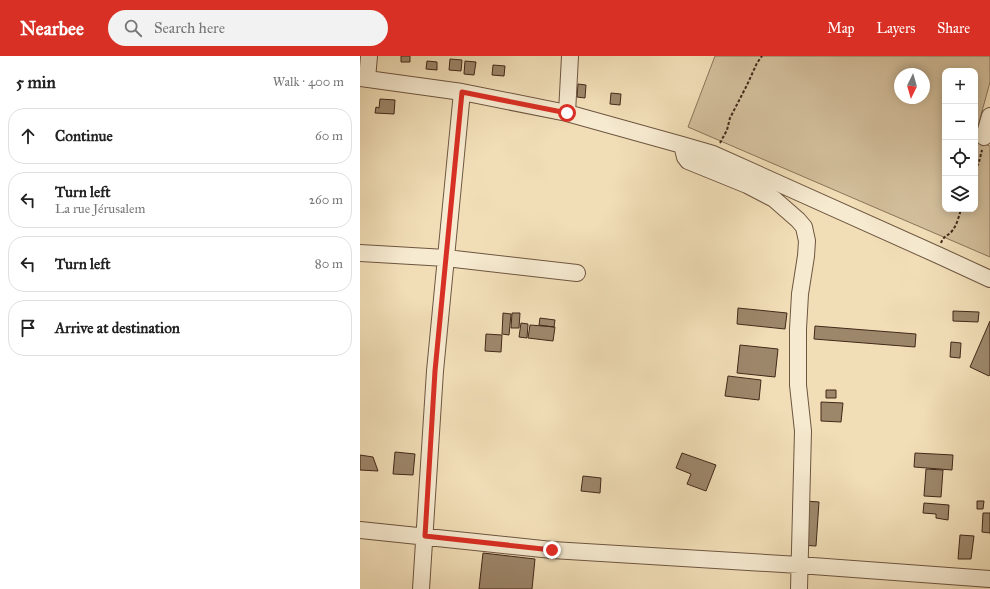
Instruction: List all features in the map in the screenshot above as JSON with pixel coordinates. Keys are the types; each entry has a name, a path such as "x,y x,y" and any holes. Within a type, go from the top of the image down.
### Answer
{"street":[{"path":"369,56 363,78 462,92 567,113 713,154 938,254 990,279"},
{"path":"567,113 570,56"},
{"path":"421,589 435,371 462,92"},
{"path":"984,137 990,116"},
{"path":"682,145 685,157 688,161 747,185 774,199 804,227 807,241 800,294 798,329 798,384 803,431 798,589"},
{"path":"360,253 446,258 577,273"},
{"path":"360,530 552,550 799,565 990,579"}],"path":[{"path":"713,154 727,130 730,118 757,63 762,56"},
{"path":"978,164 984,137"},
{"path":"938,254 943,238 952,231 960,212"}],"shaded area":[{"path":"715,56 990,56 990,82 978,126 978,68 942,68 942,212 978,212 978,142 990,146 990,257 688,127"}],"building":[{"path":"401,56 410,56 410,62 401,62"},
{"path":"450,59 462,60 461,71 449,70"},
{"path":"427,61 437,62 437,70 426,69"},
{"path":"465,61 476,62 474,75 464,74"},
{"path":"493,65 505,66 504,76 492,75"},
{"path":"578,84 586,85 585,98 577,97"},
{"path":"611,93 621,94 620,105 610,104"},
{"path":"380,99 395,100 394,114 375,113 376,107 379,108"},
{"path":"738,308 787,313 785,329 737,324"},
{"path":"953,311 979,312 978,322 953,321"},
{"path":"503,313 511,314 509,335 502,334"},
{"path":"512,313 520,313 519,328 511,328"},
{"path":"540,318 555,320 554,327 539,325"},
{"path":"990,321 990,374 989,376 970,367"},
{"path":"521,323 528,324 527,338 519,337"},
{"path":"530,325 555,327 553,341 528,338"},
{"path":"815,326 916,334 915,347 814,339"},
{"path":"486,334 502,335 501,352 485,351"},
{"path":"951,342 961,343 960,358 950,357"},
{"path":"740,345 778,349 775,377 737,373"},
{"path":"728,376 761,380 759,400 725,396"},
{"path":"826,390 836,390 836,398 826,398"},
{"path":"821,402 843,403 841,422 821,421"},
{"path":"395,452 415,454 413,475 393,474"},
{"path":"682,453 716,465 706,491 687,484 691,474 676,468"},
{"path":"915,453 953,455 952,470 914,467"},
{"path":"360,455 373,457 378,471 360,470"},
{"path":"926,469 943,470 941,497 924,496"},
{"path":"583,476 601,478 600,493 581,491"},
{"path":"805,501 819,502 816,546 800,545"},
{"path":"977,501 984,501 983,509 977,509"},
{"path":"924,503 949,505 948,520 936,518 936,514 923,513"},
{"path":"983,513 990,513 990,533 982,532"},
{"path":"960,535 974,536 971,559 958,559"},
{"path":"483,553 535,559 532,589 479,589"}],"route":[{"path":"552,550 425,536 435,371 462,92 567,113"}]}
